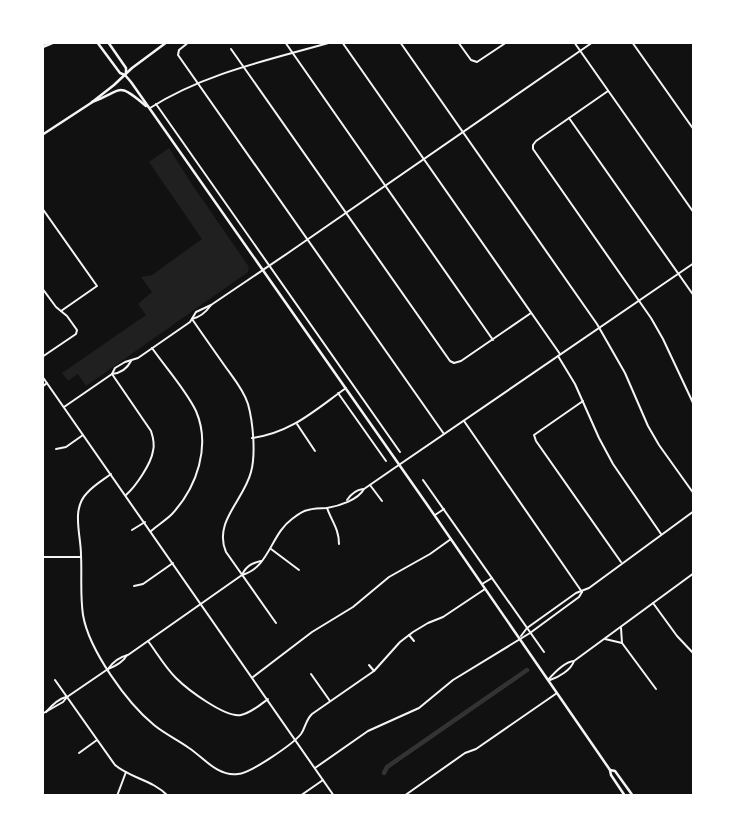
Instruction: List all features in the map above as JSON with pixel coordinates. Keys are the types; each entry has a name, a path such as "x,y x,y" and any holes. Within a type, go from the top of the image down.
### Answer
{"highway":[{"path":"42,46 54,42"}],"main road":[{"path":"97,42 120,73 126,75"},
{"path":"108,42 126,68 126,75 149,109 520,638 610,770 610,775 625,796"},
{"path":"42,136 91,103 132,68 167,42"},
{"path":"91,103 105,98 118,90 123,90 133,95 149,109"},
{"path":"610,770 615,771 633,796"}],"street":[{"path":"189,42 178,52 197,82 444,434"},
{"path":"285,42 493,340"},
{"path":"149,109 176,92 197,82 332,42"},
{"path":"342,42 559,355 613,464 661,534"},
{"path":"400,42 599,328 625,373 639,407 656,439 694,494"},
{"path":"458,42 469,58 475,62 481,61 507,42"},
{"path":"574,42 694,213"},
{"path":"112,374 115,368 131,361 190,322 196,312 262,270 593,42"},
{"path":"632,42 694,130"},
{"path":"232,49 449,360 454,364 461,361 531,313"},
{"path":"608,91 536,141 533,145 534,151 639,300 663,338 694,405"},
{"path":"156,104 400,452"},
{"path":"569,118 694,296"},
{"path":"42,208 97,286 61,311"},
{"path":"242,574 249,573 255,569 271,549 280,530 291,520 309,509 327,508 354,499 370,485 694,263"},
{"path":"42,357 76,334 77,330 43,290"},
{"path":"192,319 198,318 206,312 211,304"},
{"path":"192,319 242,390 250,415 254,459 251,474 224,528 221,540 226,552 276,623"},
{"path":"151,531 170,515 186,495 197,471 203,443 199,421 192,404 152,348"},
{"path":"64,407 112,374 119,373 131,361"},
{"path":"112,374 151,431 154,441 153,452 139,480 126,495"},
{"path":"42,376 334,796"},
{"path":"42,387 47,383"},
{"path":"252,438 274,434 297,424 346,388"},
{"path":"338,393 386,461"},
{"path":"583,402 534,435 536,441 622,563"},
{"path":"463,421 582,592"},
{"path":"297,424 315,451"},
{"path":"56,449 66,447 84,435"},
{"path":"111,474 88,492 79,505 82,600 85,626 96,652 136,708 155,726 187,746 220,772 232,775 244,774 254,769 296,739 302,733 307,719 374,671 409,635 424,625 443,617 485,589"},
{"path":"423,480 544,652"},
{"path":"370,485 382,501"},
{"path":"348,500 351,494 358,490 364,490"},
{"path":"327,508 330,517 338,529 339,544"},
{"path":"434,515 444,509"},
{"path":"315,768 368,731 419,708 453,680 530,633 579,597 582,592 694,511"},
{"path":"132,530 145,522"},
{"path":"253,677 312,632 353,607 389,577 430,554 451,539"},
{"path":"271,549 299,570"},
{"path":"42,557 81,556"},
{"path":"42,714 63,702 67,697 108,669 125,660 128,654 242,574 252,563 261,561"},
{"path":"134,586 143,584 173,563"},
{"path":"548,680 570,661 574,661 605,639 694,573"},
{"path":"482,584 492,578"},
{"path":"520,638 527,628 576,593 582,592"},
{"path":"652,603 677,636 694,654"},
{"path":"621,627 622,643 656,689"},
{"path":"409,635 414,641"},
{"path":"605,639 622,643"},
{"path":"148,640 175,677 198,695 227,713 235,716 242,715 268,700"},
{"path":"548,680 557,677 573,666 574,661"},
{"path":"369,665 374,671"},
{"path":"311,674 330,701"},
{"path":"55,680 115,765 153,784 168,796"},
{"path":"404,796 557,693"},
{"path":"79,753 97,740"},
{"path":"117,796 126,772"},
{"path":"300,796 323,780"}],"shaded area":[{"path":"169,148 249,267 248,272 86,386 78,374 68,381 62,373 146,315 138,304 152,292 141,277 152,275 202,239 149,162"}],"waterway":[{"path":"384,773 387,767 527,670"}]}
